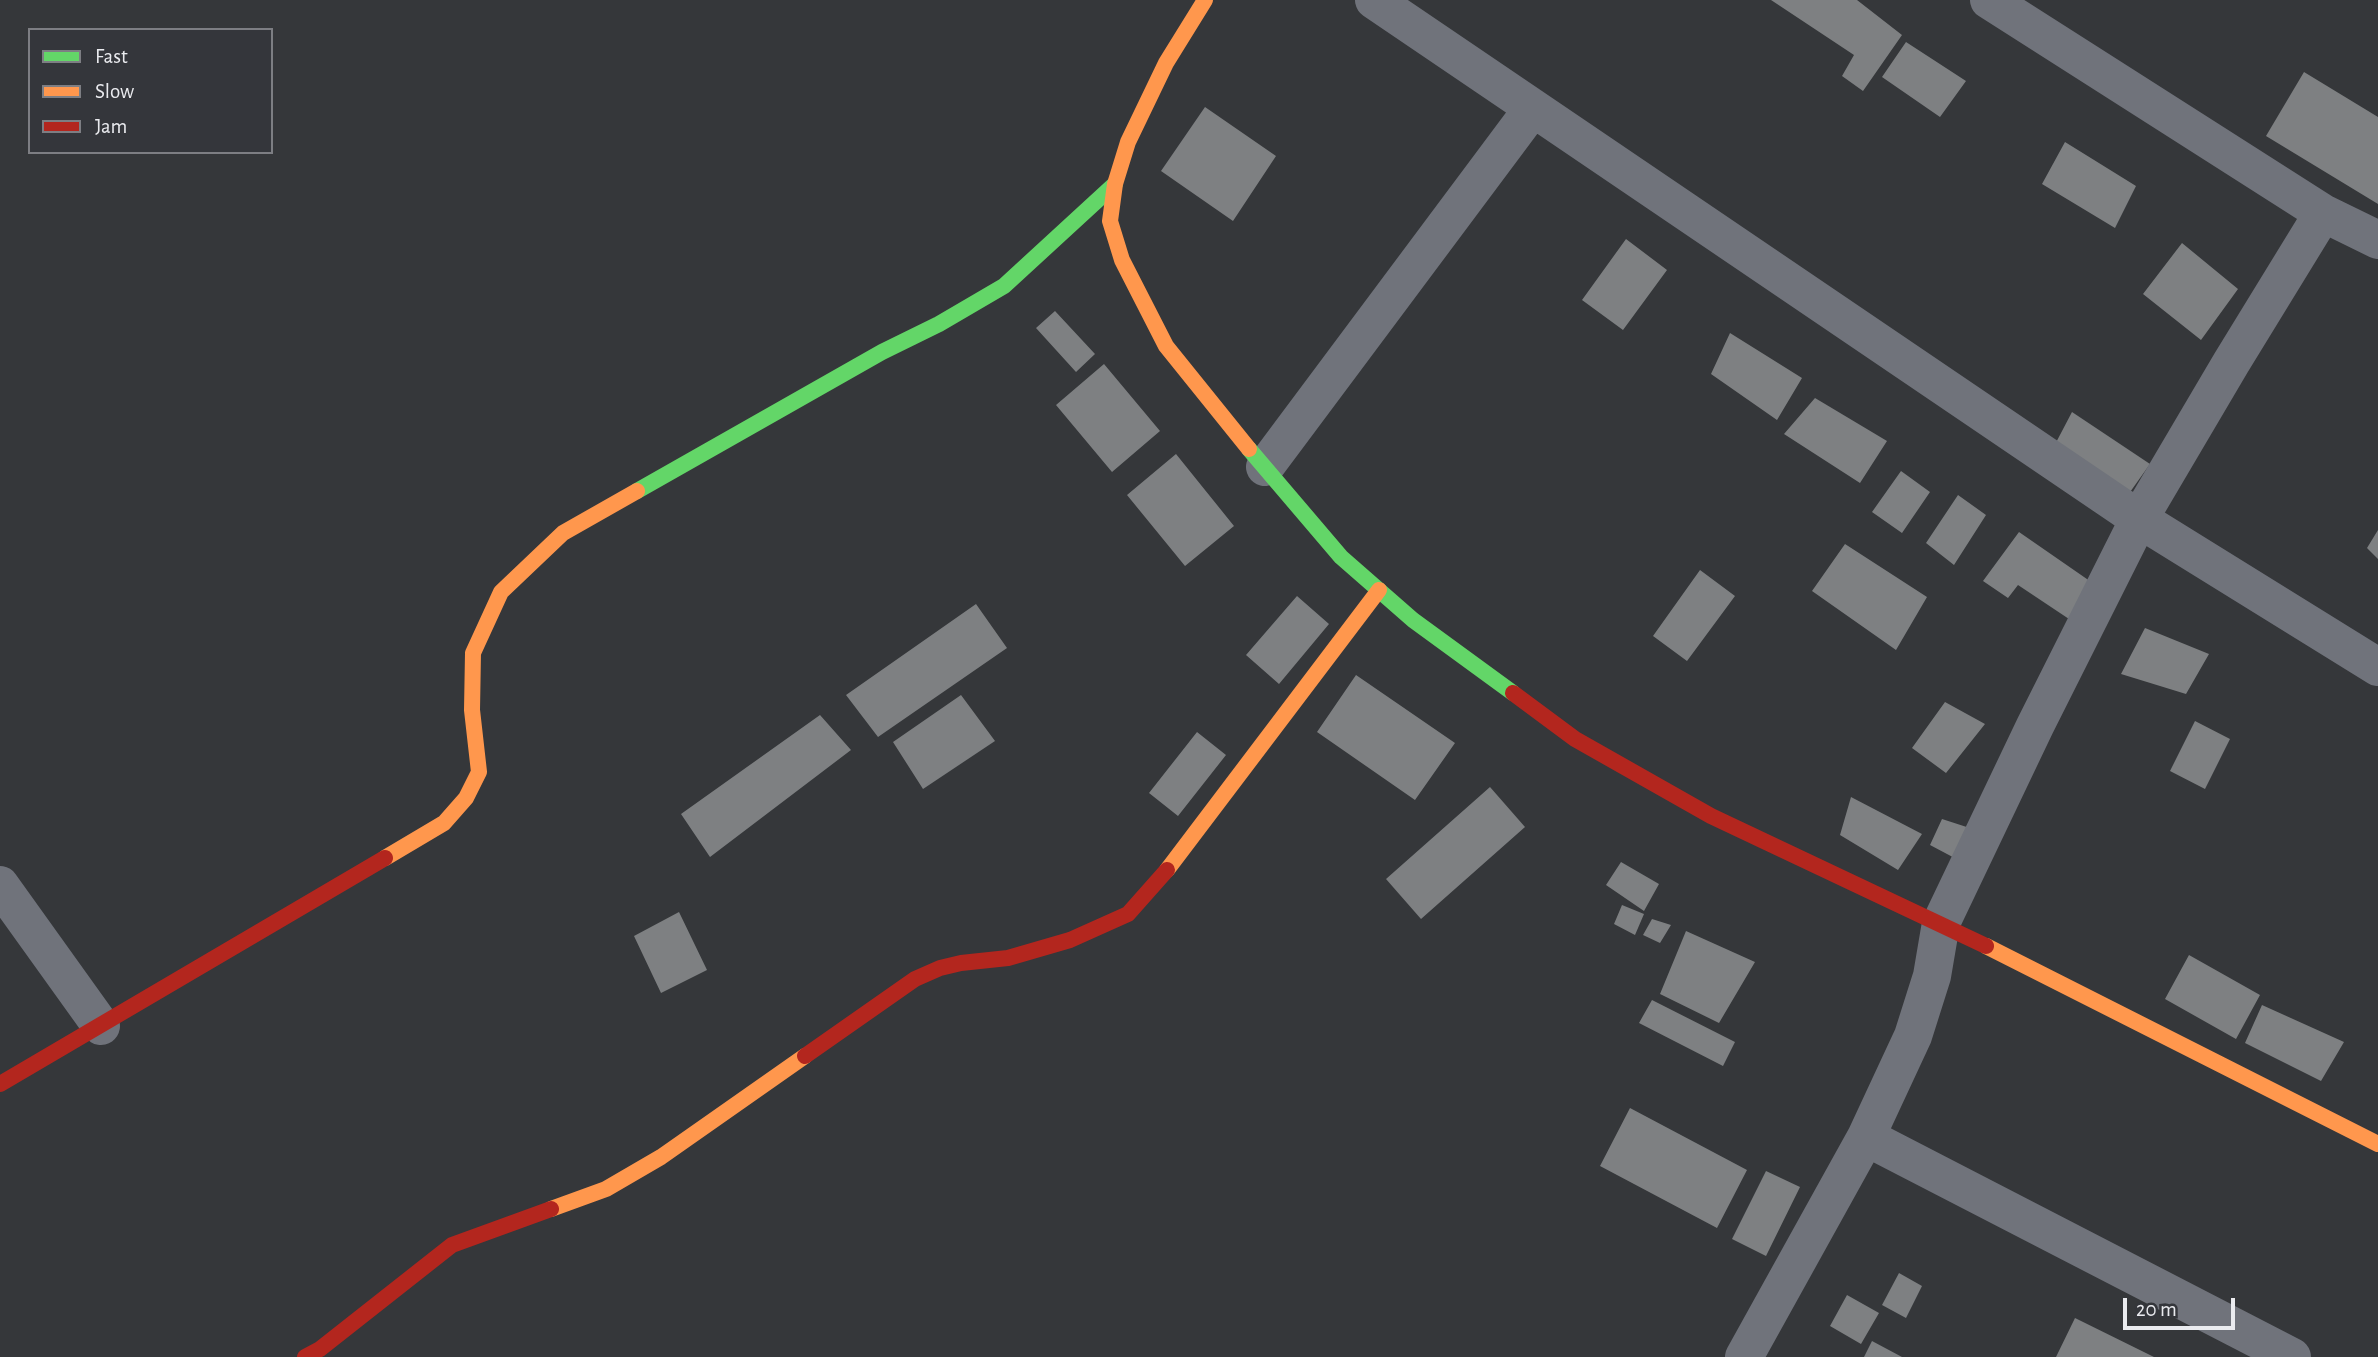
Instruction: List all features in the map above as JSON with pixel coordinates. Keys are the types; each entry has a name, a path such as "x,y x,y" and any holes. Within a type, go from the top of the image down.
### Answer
{"street":[{"path":"1205,0 1166,62 1128,142 1115,184 1110,220 1122,260 1166,346 1290,499 1341,557 1413,620 1575,739 1711,816 1941,923 2378,1144"},
{"path":"1374,0 2139,519 2378,667"},
{"path":"1989,0 2323,213 2378,240"},
{"path":"1265,467 1533,108"},
{"path":"0,1084 444,823 466,798 479,772 472,710 473,653 501,592 564,533 882,352 939,324 1004,286 1115,184"},
{"path":"1744,1357 1866,1137 1913,1036 1932,976 1941,923 2035,726 2139,519 2323,213"},
{"path":"305,1357 320,1349 452,1245 606,1189 661,1157 915,979 940,968 1008,958 1070,940 1128,914 1154,887 1379,590"},
{"path":"0,884 102,1026"},
{"path":"1866,1137 2292,1357"}],"building":[{"path":"1771,0 1857,0 1902,35 1863,91 1842,76 1854,55"},
{"path":"1906,42 1966,81 1940,117 1882,77"},
{"path":"2304,72 2378,117 2378,204 2266,136"},
{"path":"1205,107 1276,156 1233,221 1161,171"},
{"path":"2065,142 2136,186 2115,228 2042,184"},
{"path":"1626,239 1667,270 1623,330 1582,300"},
{"path":"2182,243 2238,289 2201,340 2143,294"},
{"path":"1055,311 1095,354 1076,372 1036,328"},
{"path":"1730,333 1802,378 1777,420 1711,374"},
{"path":"1104,364 1160,431 1112,472 1056,405"},
{"path":"1815,398 1887,441 1860,483 1784,434"},
{"path":"2072,412 2150,464 2123,502 2050,454"},
{"path":"1176,454 1234,526 1185,566 1127,495"},
{"path":"1901,471 1930,492 1902,533 1872,512"},
{"path":"1958,495 1986,515 1954,565 1926,543"},
{"path":"2378,530 2378,559 2367,548"},
{"path":"2019,532 2097,586 2075,623 2018,585 2008,598 1983,581"},
{"path":"1845,544 1927,597 1896,650 1812,591"},
{"path":"1700,570 1735,596 1687,661 1653,636"},
{"path":"1297,596 1329,624 1279,684 1246,655"},
{"path":"976,604 1007,648 878,737 846,695"},
{"path":"2145,628 2209,654 2186,694 2121,674"},
{"path":"1356,675 1455,743 1415,800 1317,732"},
{"path":"961,695 995,741 923,789 893,742"},
{"path":"1945,702 1985,724 1946,773 1912,748"},
{"path":"820,715 851,750 710,857 681,814"},
{"path":"2195,721 2230,739 2205,789 2170,771"},
{"path":"1197,732 1226,755 1178,816 1149,793"},
{"path":"1490,787 1525,827 1421,919 1386,879"},
{"path":"1851,797 1922,834 1898,870 1840,835"},
{"path":"1942,819 1979,831 1964,863 1930,845"},
{"path":"1621,862 1659,884 1644,911 1606,885"},
{"path":"1622,905 1644,914 1635,935 1614,924"},
{"path":"679,912 707,970 661,993 634,936"},
{"path":"1652,919 1671,925 1660,943 1643,935"},
{"path":"1686,931 1755,962 1719,1023 1660,994"},
{"path":"2189,955 2260,995 2236,1039 2165,999"},
{"path":"1652,1000 1735,1042 1723,1066 1639,1023"},
{"path":"2262,1005 2344,1042 2321,1081 2245,1043"},
{"path":"1630,1108 1747,1170 1717,1228 1600,1166"},
{"path":"1766,1171 1800,1187 1766,1256 1732,1239"},
{"path":"1899,1273 1922,1286 1906,1318 1882,1305"},
{"path":"1847,1295 1879,1313 1861,1344 1830,1326"},
{"path":"2075,1318 2154,1357 2056,1357"},
{"path":"1872,1341 1902,1357 1864,1357"}],"traffic: fast":[{"path":"637,491 1004,286 1115,184"},
{"path":"1249,449 1341,557 1413,620 1513,693"}],"traffic: slow":[{"path":"1205,0 1166,63 1128,142 1115,184 1110,221 1122,260 1166,346 1249,449"},
{"path":"385,858 444,823 466,798 479,772 472,710 473,653 501,592 563,533 637,491"},
{"path":"1167,870 1379,590"},
{"path":"1986,946 2378,1144"},
{"path":"551,1209 606,1189 661,1157 805,1056"}],"traffic: jam":[{"path":"1513,693 1575,739 1711,816 1986,946"},
{"path":"0,1084 385,858"},
{"path":"805,1056 915,979 940,968 1008,958 1070,940 1128,914 1167,870"},
{"path":"305,1357 320,1349 452,1245 551,1209"}]}
